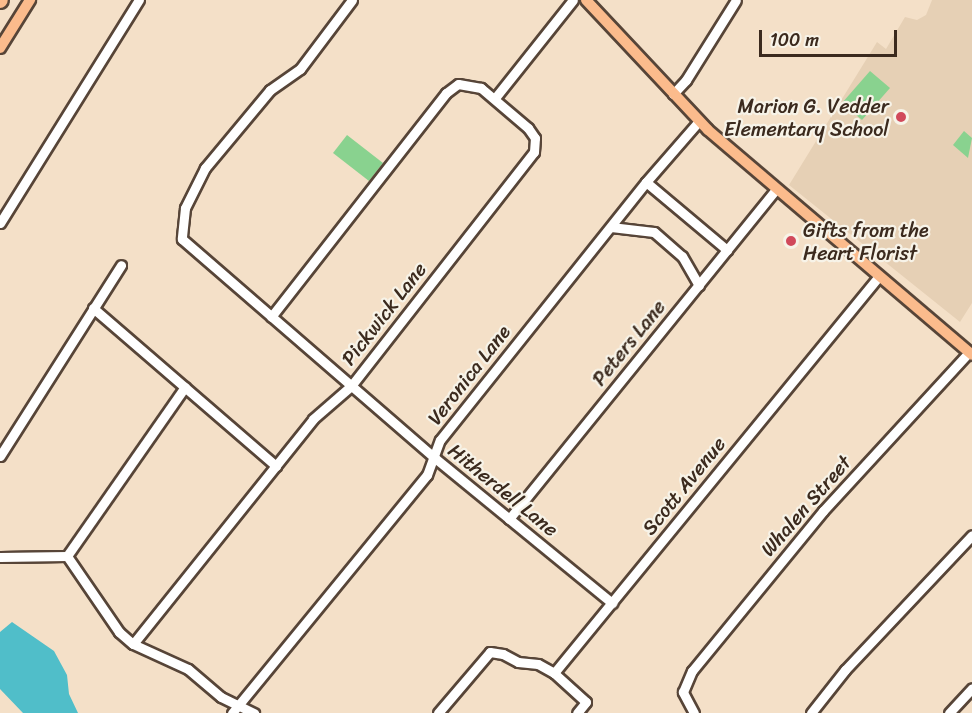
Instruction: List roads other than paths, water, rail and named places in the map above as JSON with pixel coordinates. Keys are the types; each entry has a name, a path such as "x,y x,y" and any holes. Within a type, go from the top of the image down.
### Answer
{"main road":[{"path":"0,48 30,0"},
{"path":"586,0 699,122 971,354"}],"street":[{"path":"1,221 139,0"},
{"name":"Hitherdell Lane","path":"352,0 300,69 270,90 205,168 185,208 182,239 435,458 612,603"},
{"path":"271,318 446,93 458,84 471,83 495,98 573,0"},
{"path":"673,94 686,80 736,0"},
{"name":"Pickwick Lane","path":"133,644 313,419 351,386 534,152 535,138 528,128 495,98"},
{"name":"Veronica Lane","path":"232,713 427,475 440,440 646,182 699,122"},
{"path":"646,182 727,250"},
{"name":"Peters Lane","path":"509,519 776,189"},
{"path":"610,227 654,232 682,256 699,285"},
{"path":"0,456 122,265"},
{"name":"Scott Avenue","path":"554,673 879,276"},
{"path":"93,308 276,466"},
{"name":"Whalen Street","path":"694,713 683,692 692,670 819,516 971,354"},
{"path":"67,556 185,387"},
{"path":"811,713 844,670 972,535"},
{"path":"0,557 67,556"},
{"path":"67,556 119,632 133,644 188,669 221,697 254,713"},
{"path":"438,713 490,652 503,654 518,662 538,664 554,673 586,702 577,713"},
{"path":"948,713 972,688"}],"water":[{"path":"12,622 54,651 67,675 69,694 78,713 23,713 0,689 0,632"}],"place":[{"name":"Marion G. Vedder Elementary School","path":"901,117"},
{"name":"Gifts from the Heart Florist","path":"791,241"}]}
